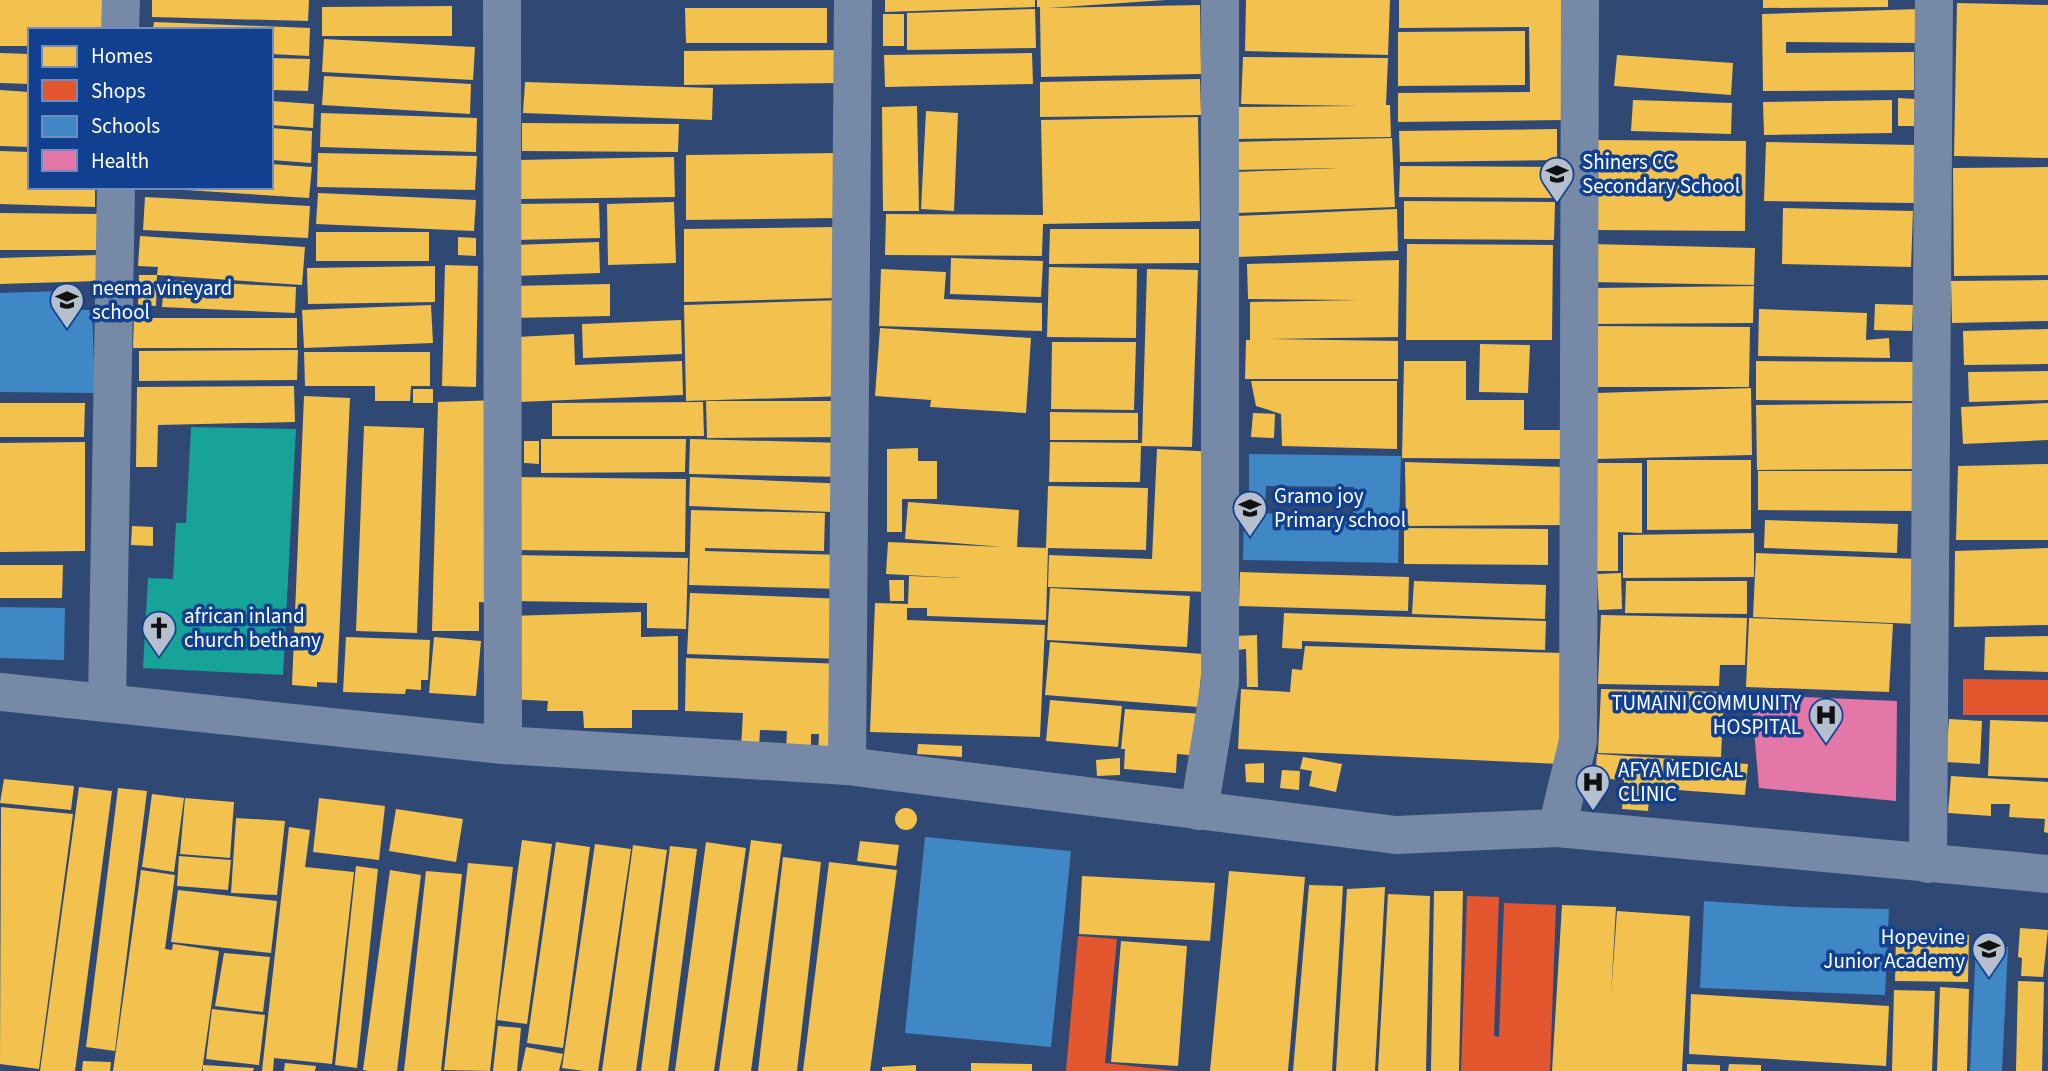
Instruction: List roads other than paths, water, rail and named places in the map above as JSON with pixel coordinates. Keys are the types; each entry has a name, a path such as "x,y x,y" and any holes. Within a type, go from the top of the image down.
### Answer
{"street":[{"path":"120,28 121,0"},
{"path":"502,0 503,746"},
{"path":"847,766 853,0"},
{"path":"1199,811 1220,682 1220,0"},
{"path":"1557,828 1578,741 1580,0"},
{"path":"1928,864 1934,0"},
{"path":"107,703 116,189"},
{"path":"0,692 503,746 847,766 1396,835 1557,828 2048,874"}],"place":[{"name":"Shiners CC Secondary School","path":"1557,204"},
{"name":"neema vineyard school","path":"67,330"},
{"name":"Gramo joy Primary school","path":"1250,538"},
{"name":"african inland church bethany","path":"159,658"},
{"name":"TUMAINI COMMUNITY HOSPITAL","path":"1826,745"},
{"name":"AFYA MEDICAL CLINIC","path":"1593,812"},
{"name":"Hopevine Junior Academy","path":"1989,979"}]}
